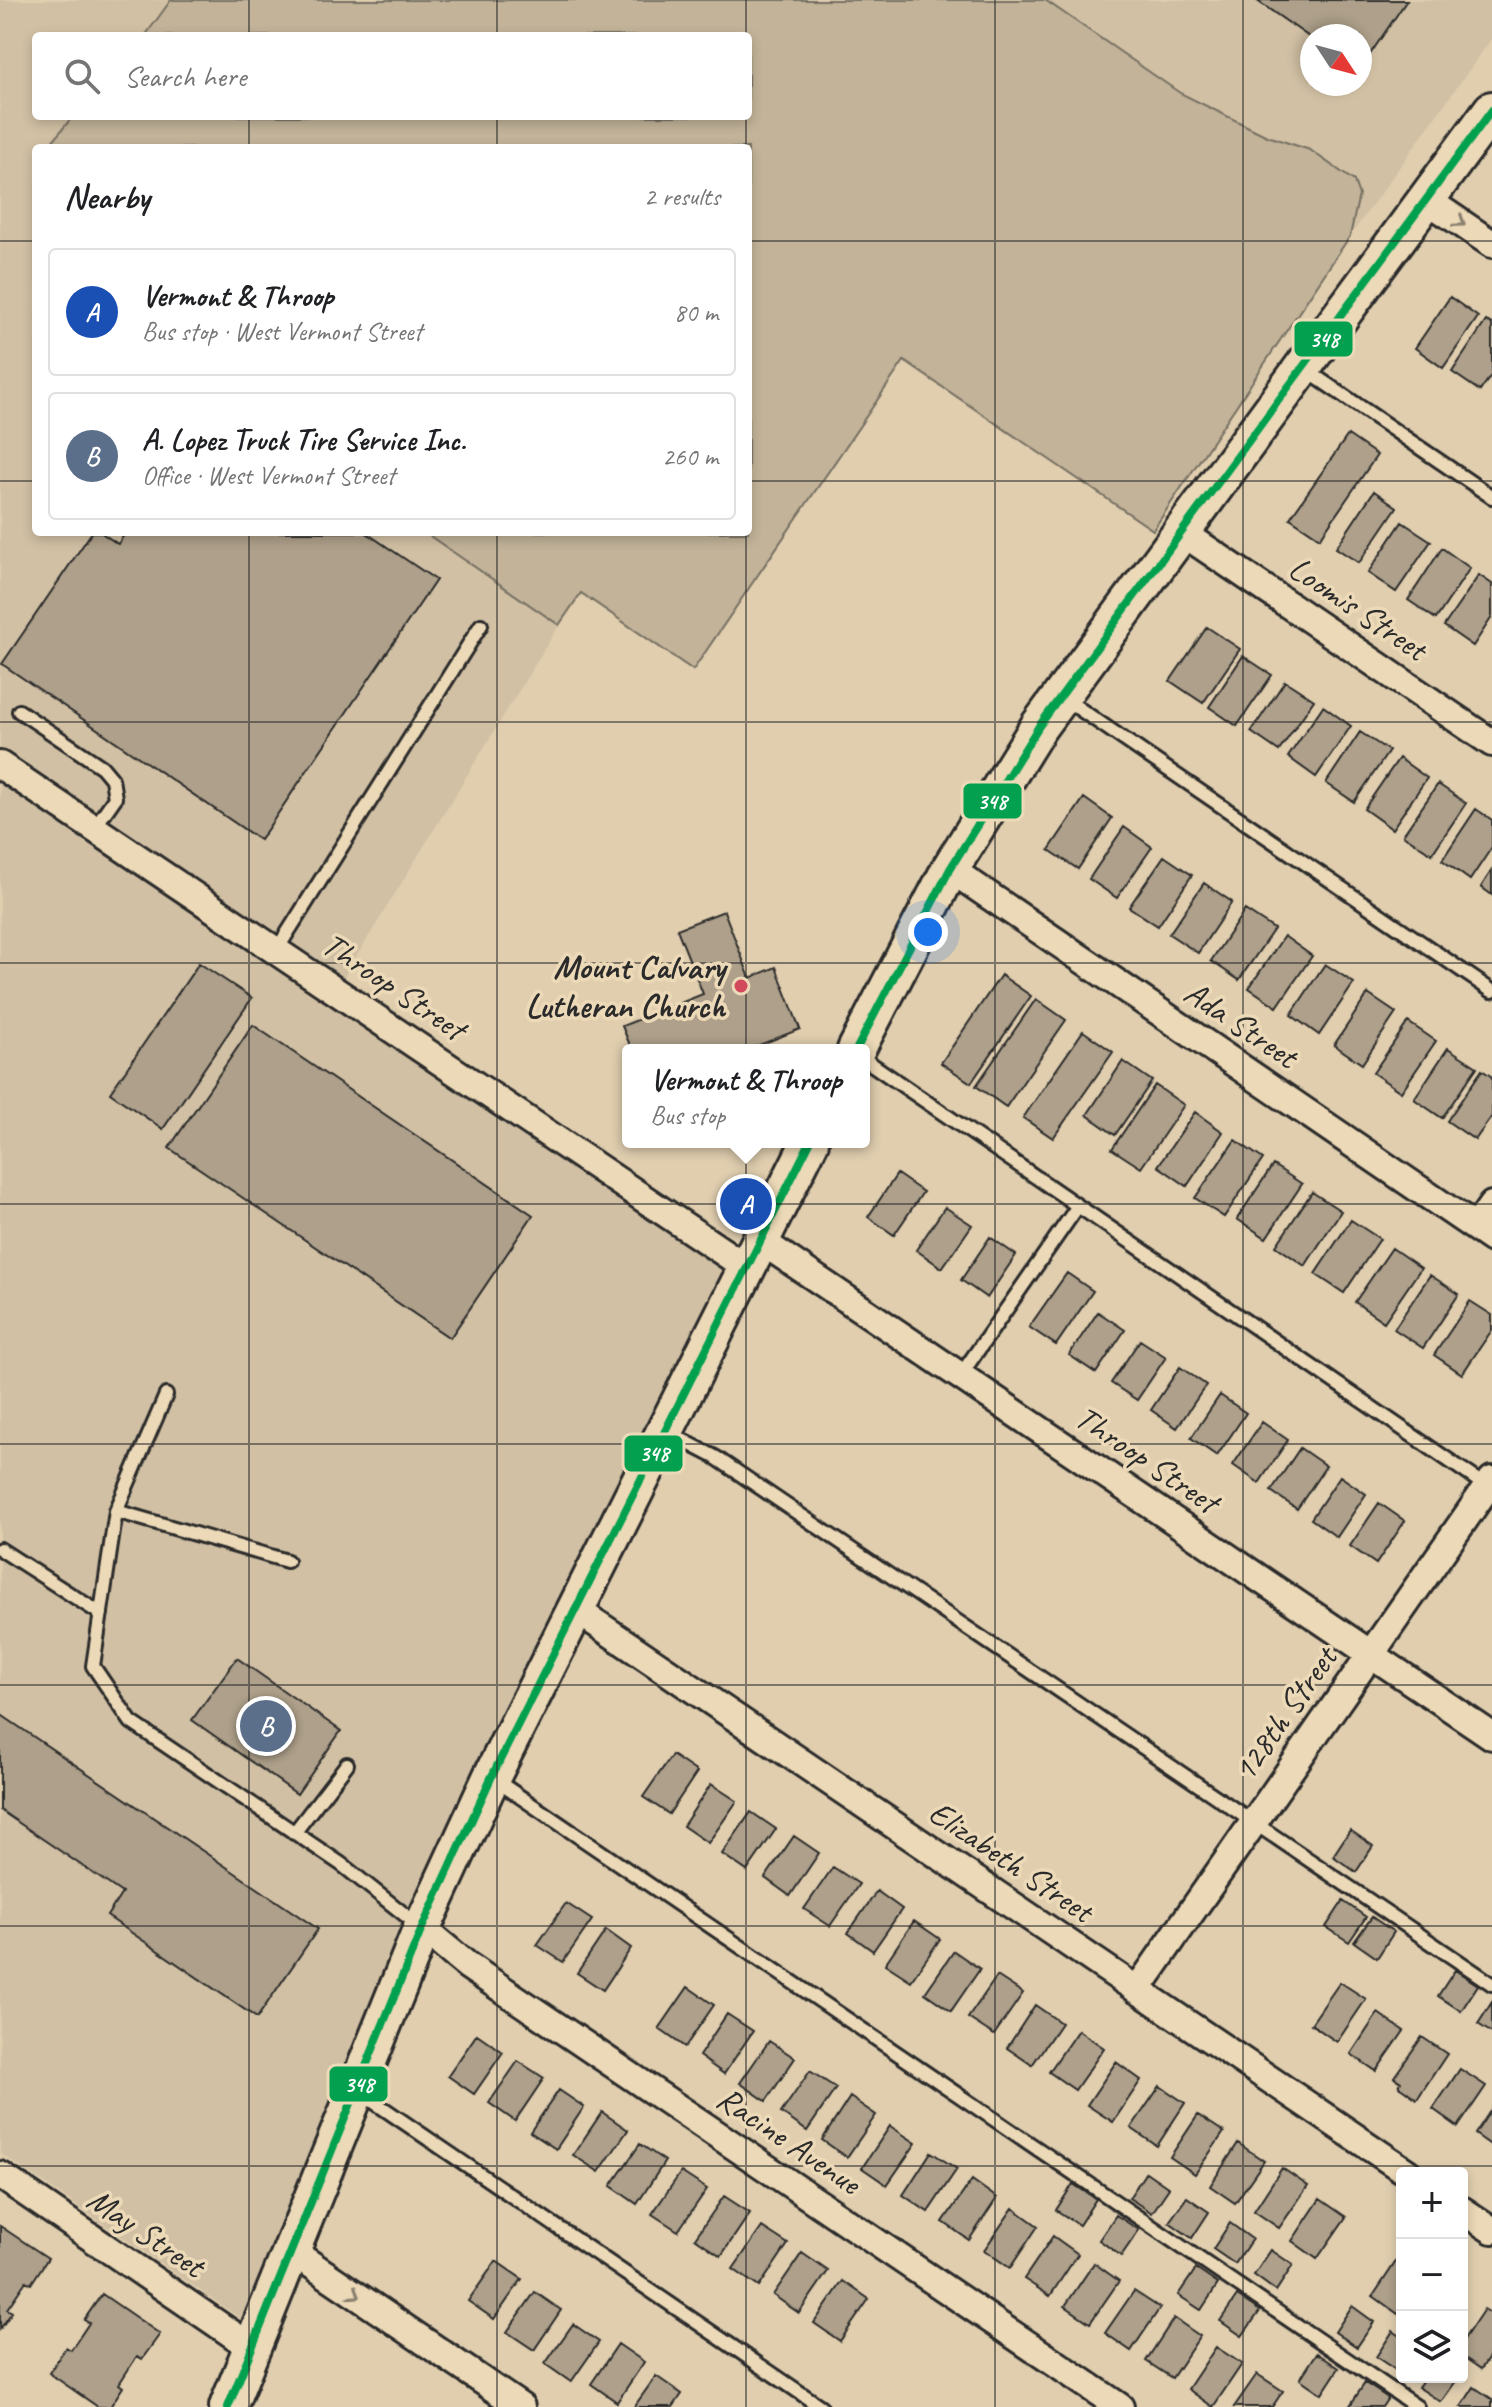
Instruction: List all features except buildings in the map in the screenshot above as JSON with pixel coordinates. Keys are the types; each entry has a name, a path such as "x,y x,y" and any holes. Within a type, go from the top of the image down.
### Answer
{"street":[{"path":"859,1044 950,869 1039,726 1492,110"},
{"path":"1427,200 1492,244"},
{"name":"Loomis Street","path":"1183,533 1492,743"},
{"name":"Throop Street","path":"0,765 276,951 754,1254 960,1376 1492,1736"},
{"name":"Ada Street","path":"950,869 1484,1234"},
{"path":"228,2407 422,1928 491,1778 807,1148"},
{"path":"1484,1234 1492,1205"},
{"name":"128th Street","path":"1137,1990 1491,1485"},
{"name":"Elizabeth Street","path":"575,1609 1399,2167"},
{"name":"Racine Avenue","path":"422,1928 468,1966 1120,2407"},
{"name":"May Street","path":"0,2175 251,2347"},
{"path":"1468,2214 1492,2230"},
{"path":"290,2250 493,2395 521,2407"}],"lane":[{"path":"1303,369 1492,497"},
{"path":"276,951 481,625"},
{"path":"1062,697 1492,991"},
{"path":"19,711 102,767 112,779 115,798 94,828"},
{"path":"870,1063 1491,1485"},
{"path":"960,1376 1078,1206"},
{"path":"166,1395 116,1511 93,1666 131,1722 294,1833 422,1928"},
{"path":"665,1431 715,1457 1492,1984"},
{"path":"116,1511 287,1561"},
{"path":"0,1549 101,1614"},
{"path":"294,1833 347,1764"},
{"path":"491,1778 1417,2407"},
{"path":"356,2090 821,2407"}],"shaded area":[{"path":"0,0 171,0 148,32 32,32 32,120 70,120 50,144 32,144 32,536 430,536 559,625 333,995 743,1279 498,1771 262,2333 0,2153"},
{"path":"171,0 1045,0 1180,93 1267,136 1310,150 1354,181 1359,195 1350,236 1153,530 904,361 693,670 581,593 559,625 430,536 752,536 752,144 50,144 70,120 752,120 752,32 148,32"},
{"path":"1045,0 1492,0 1492,38 1350,236 1356,214 1354,180 1310,150 1267,136 1180,93"}],"transit line":[{"name":"348","path":"859,1044 950,869 1039,726 1492,110"},
{"name":"348","path":"228,2407 422,1928 491,1778 807,1148"}],"place":[{"name":"Mount Calvary Lutheran Church","path":"741,986"},
{"name":"Vermont & Throop","path":"746,1204"},
{"name":"A. Lopez Truck Tire Service Inc.","path":"266,1726"}]}
